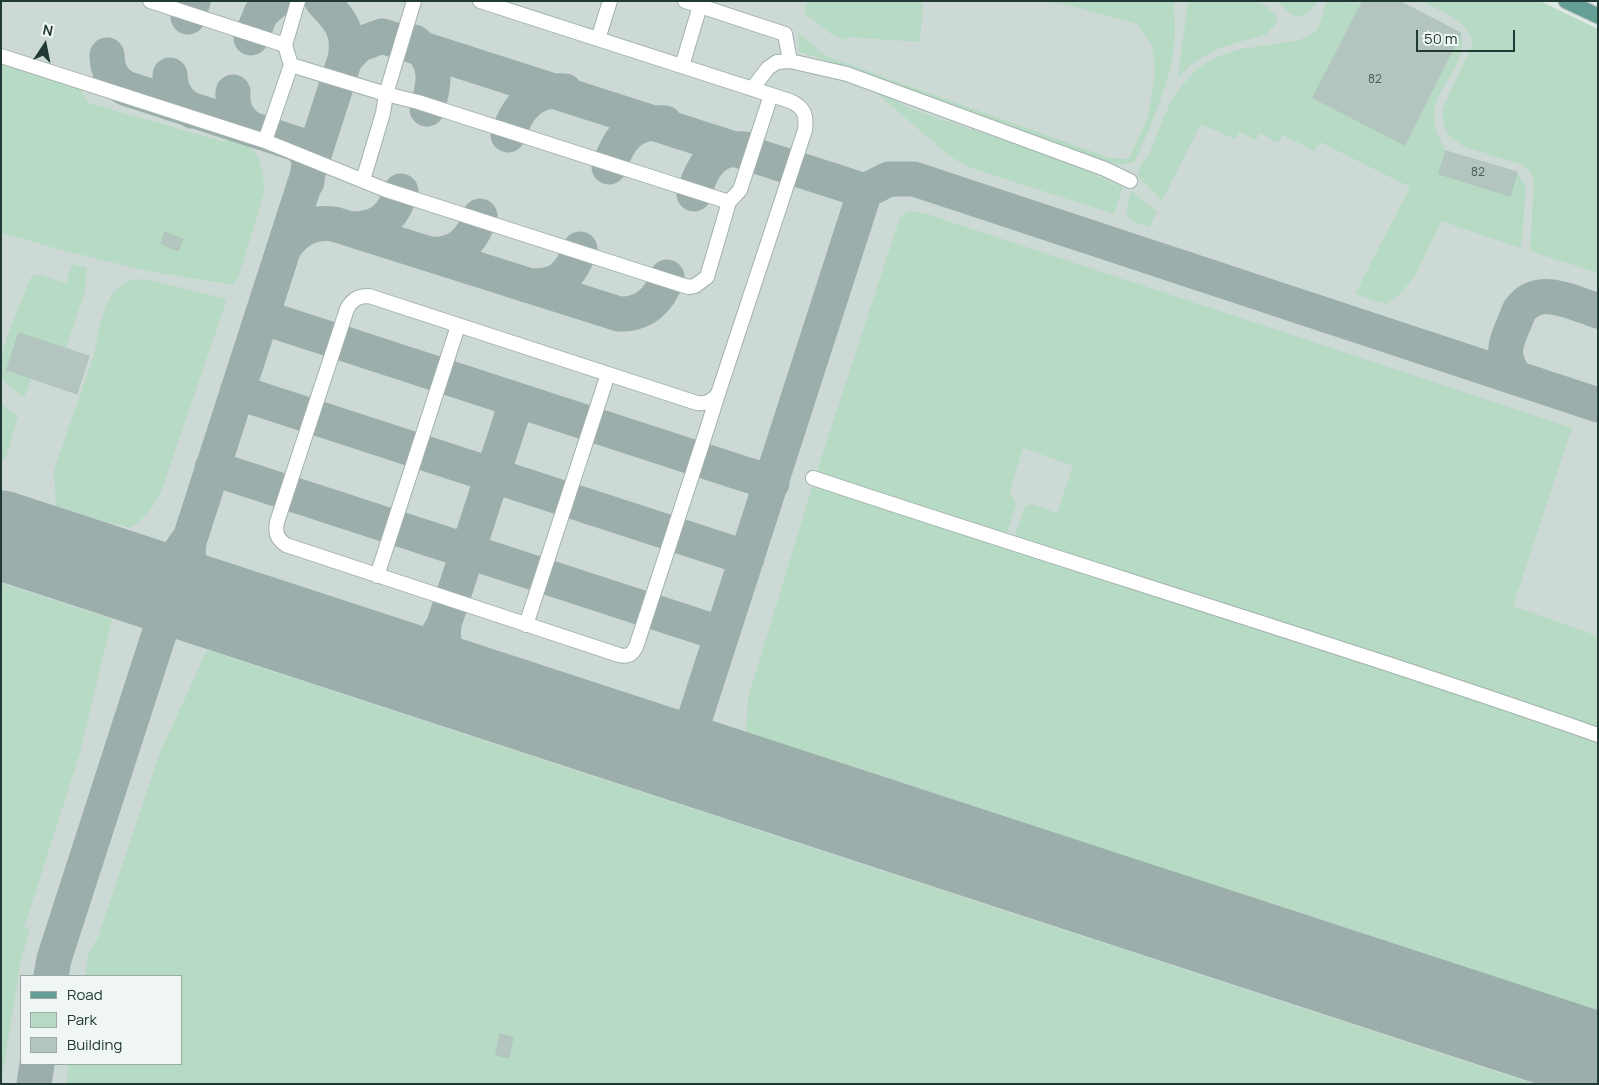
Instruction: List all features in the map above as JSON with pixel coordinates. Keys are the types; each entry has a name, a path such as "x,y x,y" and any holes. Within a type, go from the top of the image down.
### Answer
{"main road":[{"path":"1566,1 1598,16"}],"lane":[{"path":"150,1 284,44"},
{"path":"265,141 290,65 284,44 298,1"},
{"path":"363,180 384,113 386,94 414,1"},
{"path":"480,1 517,7 598,39 798,104 804,110 807,119 805,130 634,652 629,655 619,655 377,576 286,545 280,541 277,535 277,522 347,309 355,298 368,296 697,403 708,402 718,394"},
{"path":"598,39 610,1"},
{"path":"684,1 785,34 790,61"},
{"path":"682,66 700,6"},
{"path":"1,56 265,141 386,190 688,288 695,286 707,277 729,202 740,190 771,95"},
{"path":"752,89 768,68 777,62 790,61 847,74 1105,169 1130,181"},
{"path":"290,65 418,102 729,202"},
{"path":"377,576 458,326"},
{"path":"526,625 608,374"},
{"path":"697,403 706,411 709,423"},
{"path":"813,478 1459,687 1598,735"}],"shaded area":[{"path":"1,1 1466,1 1598,91 1598,1084 1,1084"}],"green space":[{"path":"807,1 923,1 920,42 849,37 846,40 834,36 804,13"},
{"path":"1038,1 1174,1 1175,32 1171,63 1157,109 1134,162 1117,165 799,52 798,32 826,56 1110,158 1129,159 1148,117 1155,73 1152,45 1137,24 1069,5"},
{"path":"1188,1 1259,1 1275,14 1278,21 1267,34 1216,49 1190,65 1178,78"},
{"path":"1277,1 1318,1 1307,13 1298,16 1288,12"},
{"path":"1327,1 1362,3 1314,99 1405,144 1461,33 1462,48 1460,57 1441,91 1435,109 1435,127 1446,151 1439,174 1517,172 1526,188 1521,248 1441,221 1415,276 1400,294 1387,304 1355,294 1410,187 1320,142 1314,151 1283,135 1278,143 1260,133 1256,140 1240,132 1235,139 1201,124 1162,201 1137,176 1142,163 1149,154 1170,103 1178,90 1198,68 1219,56 1241,49 1300,40 1318,29"},
{"path":"1422,1 1540,1 1598,29 1598,273 1530,251 1534,182 1530,171 1522,165 1463,146 1448,135 1444,125 1442,110 1473,44 1466,29 1460,23"},
{"path":"1,64 81,90 89,103 224,142 238,137 244,140 258,157 263,173 264,194 238,278 233,285 147,271 50,247 1,232"},
{"path":"868,86 909,108 1067,162 1123,187 1114,214 968,167 951,157"},
{"path":"1131,191 1157,212 1149,227 1132,221 1126,213"},
{"path":"908,211 924,213 1572,428 1513,606 1598,636 1598,730 1017,539 1016,532 1025,506 1032,504 1057,513 1073,466 1023,448 1010,491 1016,505 1006,535 817,471 900,217"},
{"path":"72,264 87,268 85,291 66,348 19,333 7,370 31,378 24,398 1,378 1,356 7,337 30,279 36,274 66,283"},
{"path":"145,279 227,299 160,495 147,514 129,528 109,522 108,524 56,507 54,470 94,355 106,305 114,292 129,280"},
{"path":"1,404 18,416 6,458 1,462"},
{"path":"813,484 1598,740 1598,1011 746,732 748,698"},
{"path":"1,583 112,619 80,753 24,928 30,930 21,959 1,1084"},
{"path":"207,650 1534,1084 66,1084 69,1065 182,1065 182,975 85,975 88,954 98,937 159,755"}],"building":[{"path":"1363,1 1399,1 1461,33 1405,145 1313,98"},
{"path":"1446,151 1517,172 1510,196 1439,174"},
{"path":"165,232 183,239 178,251 161,244"},
{"path":"19,333 89,356 77,394 7,370"},
{"path":"500,1034 513,1037 509,1058 496,1055"}],"taxiway":[{"path":"188,17 193,1"},
{"path":"251,38 261,13 275,1"},
{"path":"51,975 54,959 345,59 345,34 339,21 322,1"},
{"path":"345,59 358,45 382,36 865,191 682,758"},
{"path":"414,42 428,57 433,73 432,90 427,109"},
{"path":"107,55 111,74 125,88 297,144 308,157 307,182"},
{"path":"170,75 173,92 182,104 192,111"},
{"path":"508,135 516,116 528,101 544,93 565,91"},
{"path":"233,92 237,114 243,123 253,130"},
{"path":"609,167 617,148 628,133 643,125 665,123"},
{"path":"694,194 701,175 710,160 725,151 745,149"},
{"path":"865,191 889,179 914,179 1598,405"},
{"path":"351,229 369,227 384,220 394,208 401,191"},
{"path":"428,254 447,253 462,246 477,225 480,216"},
{"path":"284,248 294,236 305,228 326,223 334,224 619,314 636,312 650,304 660,293 667,277"},
{"path":"526,285 546,285 561,279 572,267 580,249"},
{"path":"1516,378 1507,360 1506,345 1519,311 1527,303 1536,298 1556,298 1598,311"},
{"path":"262,317 772,483"},
{"path":"237,392 747,558"},
{"path":"474,690 459,676 449,661 444,645 444,624 517,400"},
{"path":"212,468 722,634"},
{"path":"122,575 142,575 159,570 167,566 186,543"},
{"path":"189,543 189,566 194,582 206,596 225,608"},
{"path":"373,657 396,658 415,654 431,643 444,624"},
{"path":"34,1084 37,1065"}],"runway":[{"path":"1,535 1598,1057"}]}
